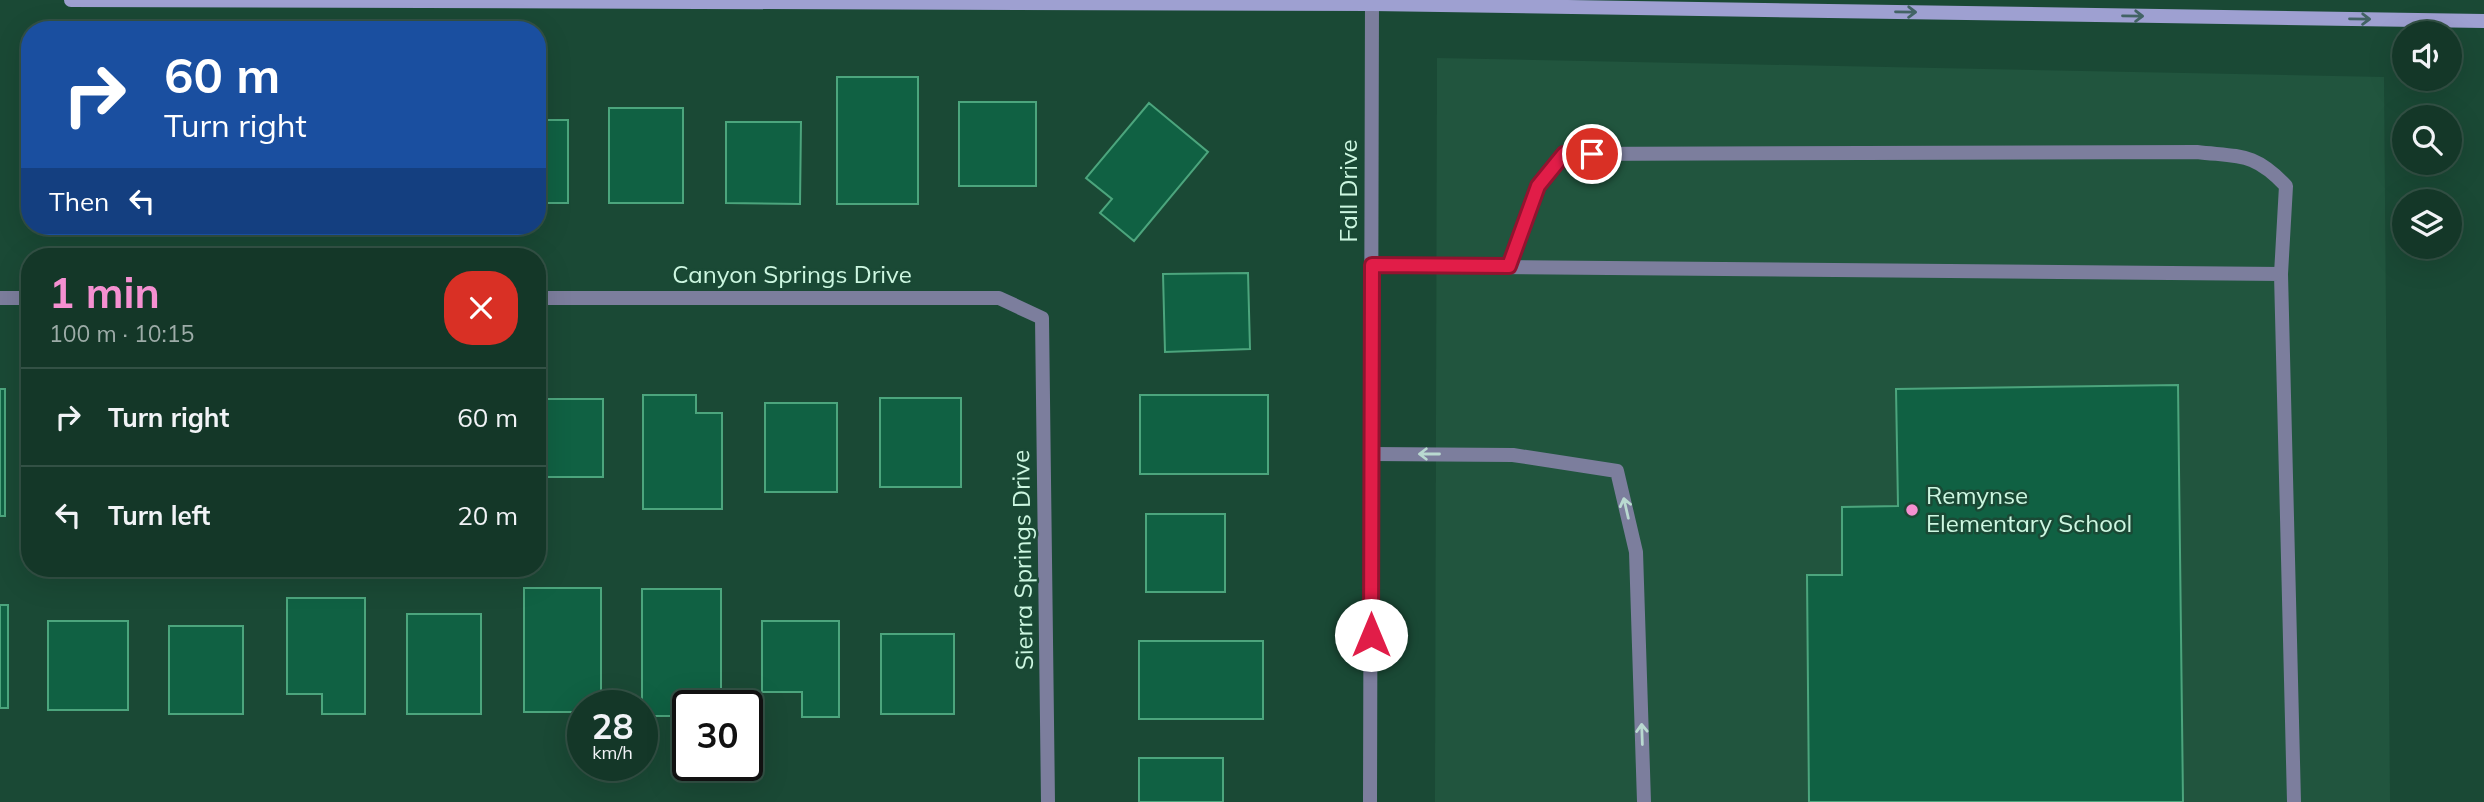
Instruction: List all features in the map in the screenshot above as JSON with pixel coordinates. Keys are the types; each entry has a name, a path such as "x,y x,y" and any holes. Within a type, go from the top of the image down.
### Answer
{"main road":[{"path":"71,0 1372,2 2484,21"}],"street":[{"name":"Fall Drive","path":"1370,802 1372,2"},
{"path":"1509,266 1538,186 1564,154 2197,152 2251,158 2270,168 2286,186 2281,274 2294,802"},
{"path":"1372,265 2281,274"},
{"path":"0,298 21,298"},
{"name":"Canyon Springs Drive","path":"546,298 999,298 1042,318"},
{"name":"Sierra Springs Drive","path":"1042,318 1048,802"},
{"path":"1372,454 1513,455 1617,471 1636,552 1644,802"}],"shaded area":[{"name":"Remynse Elementary School","path":"1437,58 2384,77 2390,802 1435,802"}],"building":[{"path":"837,77 918,77 918,204 837,204"},
{"path":"959,102 1036,102 1036,186 959,186"},
{"path":"1149,103 1208,152 1134,241 1100,213 1112,199 1086,178"},
{"path":"609,108 683,108 683,203 609,203"},
{"path":"546,120 568,120 568,203 546,203"},
{"path":"726,122 801,122 800,204 726,203"},
{"path":"1248,273 1250,349 1165,352 1163,274"},
{"path":"2178,385 2183,802 1809,802 1807,575 1842,575 1842,507 1898,506 1896,389"},
{"path":"0,389 5,389 5,516 0,516"},
{"path":"643,395 696,395 696,413 722,413 722,509 643,509"},
{"path":"1140,395 1268,395 1268,474 1140,474"},
{"path":"880,398 961,398 961,487 880,487"},
{"path":"546,399 603,399 603,477 546,477"},
{"path":"765,403 837,403 837,492 765,492"},
{"path":"1146,514 1225,514 1225,592 1146,592"},
{"path":"524,588 601,588 601,690 567,690 567,712 524,712"},
{"path":"642,589 721,589 721,690 672,690 672,716 658,716 658,690 642,690"},
{"path":"287,598 365,598 365,714 322,714 322,694 287,694"},
{"path":"0,605 8,605 8,708 0,708"},
{"path":"407,614 481,614 481,714 407,714"},
{"path":"48,621 128,621 128,710 48,710"},
{"path":"762,621 839,621 839,717 802,717 802,692 762,690"},
{"path":"169,626 243,626 243,714 169,714"},
{"path":"881,634 954,634 954,714 881,714"},
{"path":"1139,641 1263,641 1263,719 1139,719"},
{"path":"1139,758 1223,758 1223,802 1139,802"}],"place":[{"name":"Remynse Elementary School","path":"1912,510"}],"route":[{"path":"1371,635 1372,265 1509,266 1538,186 1564,154 1592,154"}]}
